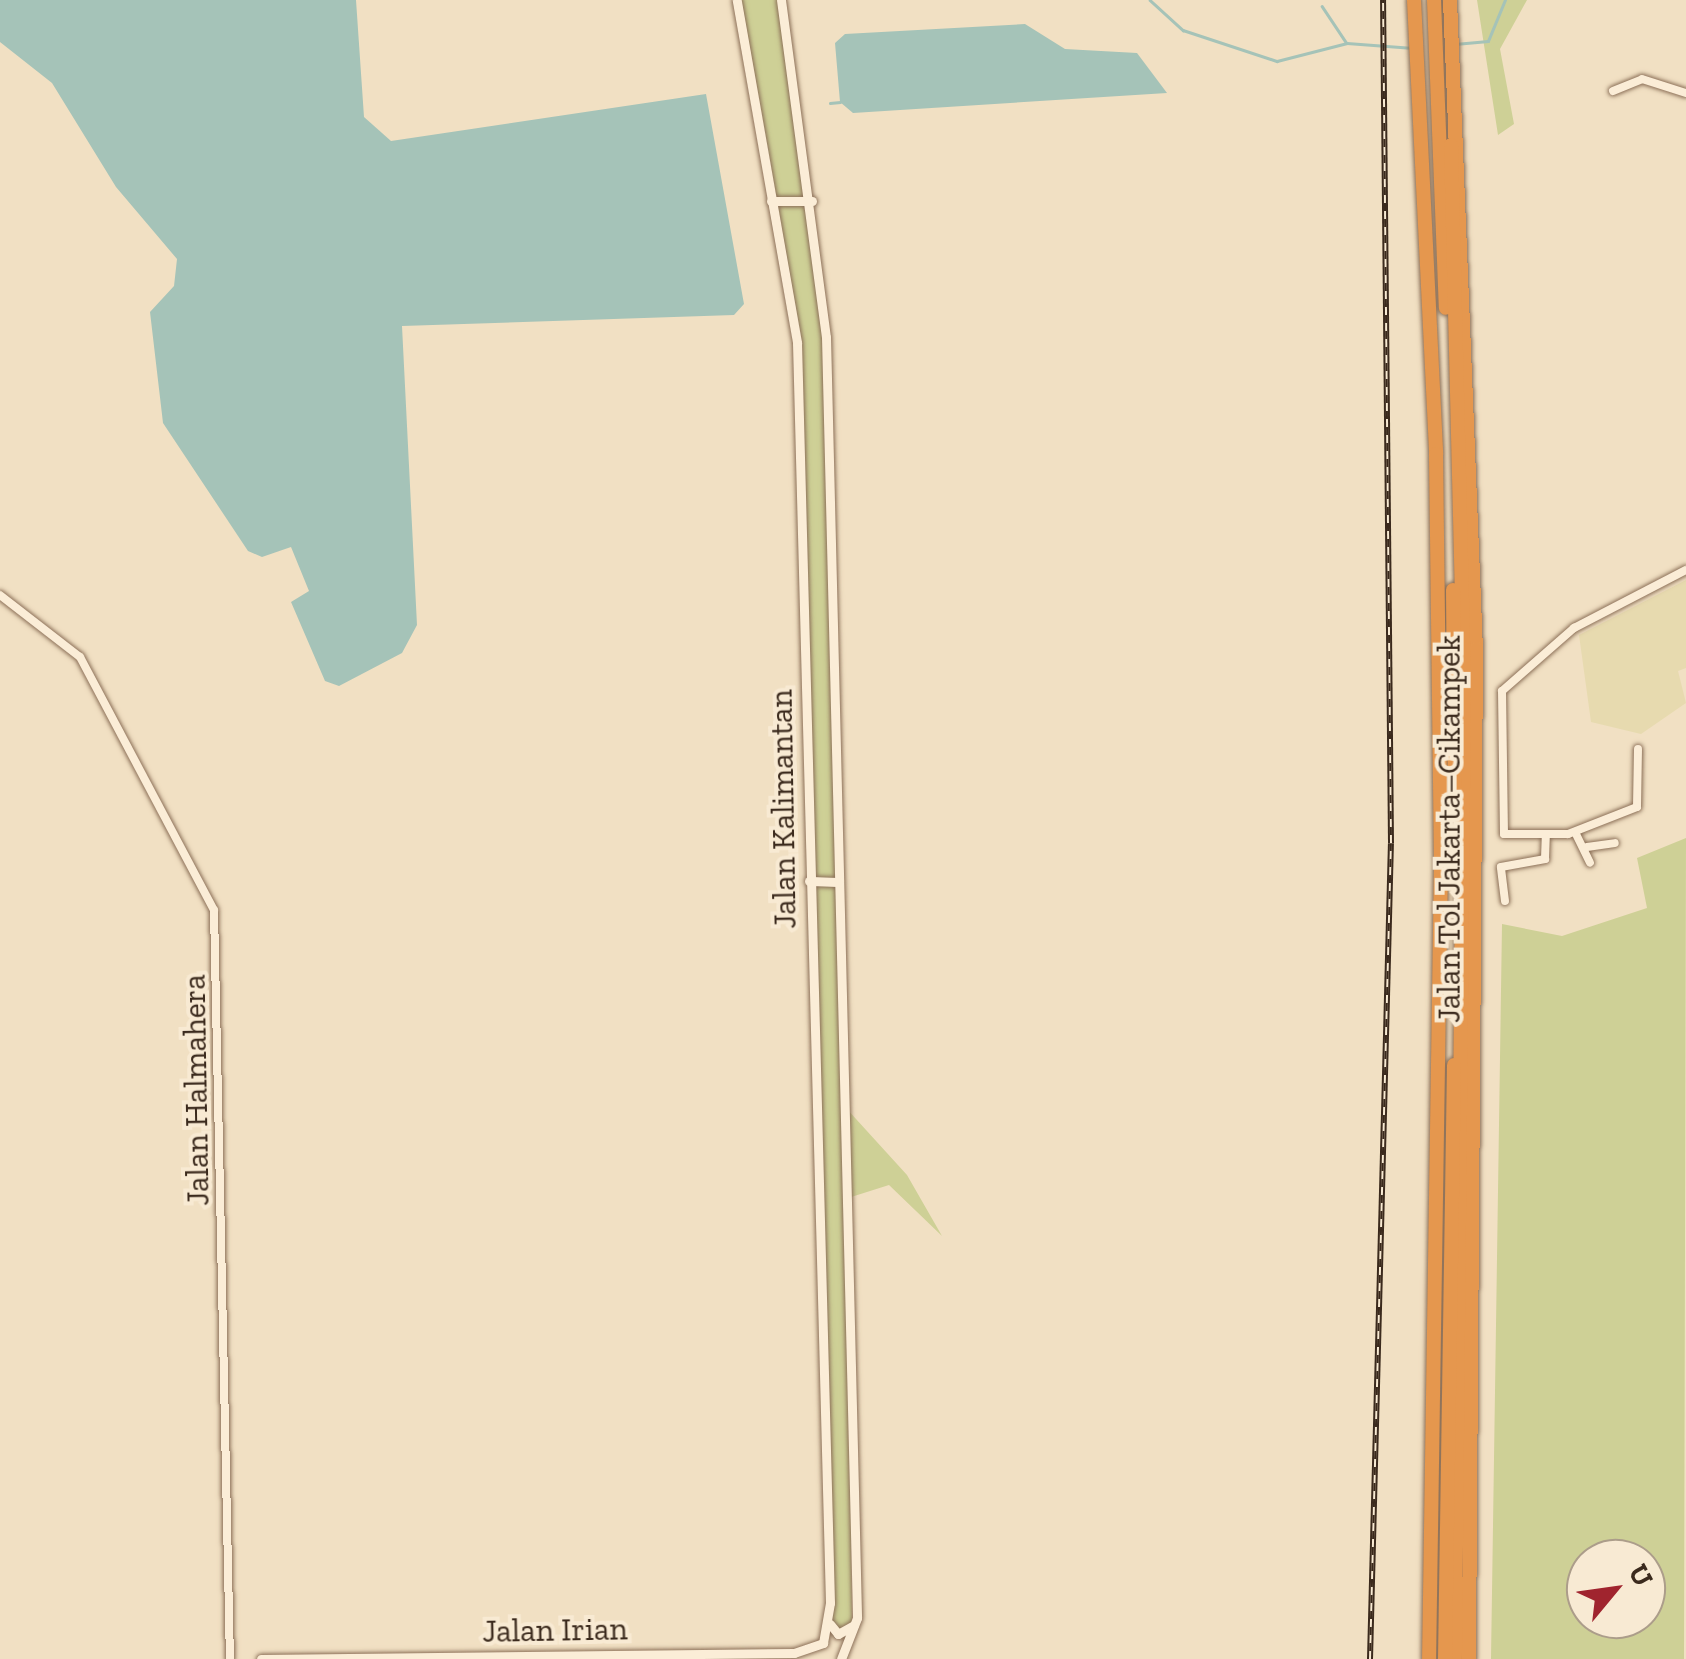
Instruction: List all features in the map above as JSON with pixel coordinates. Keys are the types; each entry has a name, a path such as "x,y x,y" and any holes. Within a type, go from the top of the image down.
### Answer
{"highway":[{"path":"1434,0 1452,448 1456,956 1446,1659"},
{"path":"1442,0 1464,681 1456,1659"},
{"name":"Jalan Tol Jakarta–Cikampek","path":"1414,7 1441,844 1429,1659"},
{"name":"Jalan Tol Jakarta–Cikampek","path":"1450,8 1477,724 1468,1659"}],"street":[{"name":"Jalan Kalimantan","path":"737,0 796,342 830,1621"},
{"name":"Jalan Kalimantan","path":"781,0 812,200 826,337 857,1618"},
{"path":"1613,92 1642,78 1686,93"},
{"path":"771,201 812,200"},
{"path":"1638,749 1638,806 1576,832 1546,836 1504,834 1502,691 1574,628 1686,570"},
{"name":"Jalan Halmahera","path":"0,595 80,657 214,910 230,1659"},
{"path":"1576,832 1587,847 1590,863"},
{"path":"1505,902 1501,867 1545,859 1546,836"},
{"path":"1587,847 1615,843"},
{"path":"810,881 839,882"},
{"path":"830,1621 840,1634 857,1618"},
{"path":"841,1659 857,1618"},
{"path":"795,1653 824,1643 830,1621"},
{"path":"795,1653 806,1659"},
{"name":"Jalan Irian","path":"261,1659 795,1653"}],"shaded area":[{"path":"1686,580 1686,668 1678,671 1686,703 1641,734 1591,722 1579,635"}],"green space":[{"path":"737,0 781,0 826,337 846,1108 907,1175 942,1236 889,1185 848,1198 852,1628 831,1629 797,342"},
{"path":"1477,0 1527,0 1500,49 1514,124 1498,135"},
{"path":"1686,838 1684,1659 1491,1659 1502,924 1562,936 1647,908 1637,858"}],"water":[{"path":"0,0 356,0 364,117 391,141 706,94 744,304 734,315 402,326 417,625 402,653 339,686 325,681 291,602 309,591 291,547 262,557 248,551 163,423 150,312 174,286 177,259 116,187 52,83 0,42"},
{"path":"1025,24 1065,49 1137,53 1167,93 853,113 840,102 835,43 845,34"}],"waterway":[{"path":"1150,0 1183,30 1277,61 1347,43 1413,48"},
{"path":"1455,44 1488,41 1505,0"},
{"path":"1322,6 1346,42"},
{"path":"830,103 840,102"}],"railway":[{"path":"1370,1659 1391,843 1383,0"}]}
